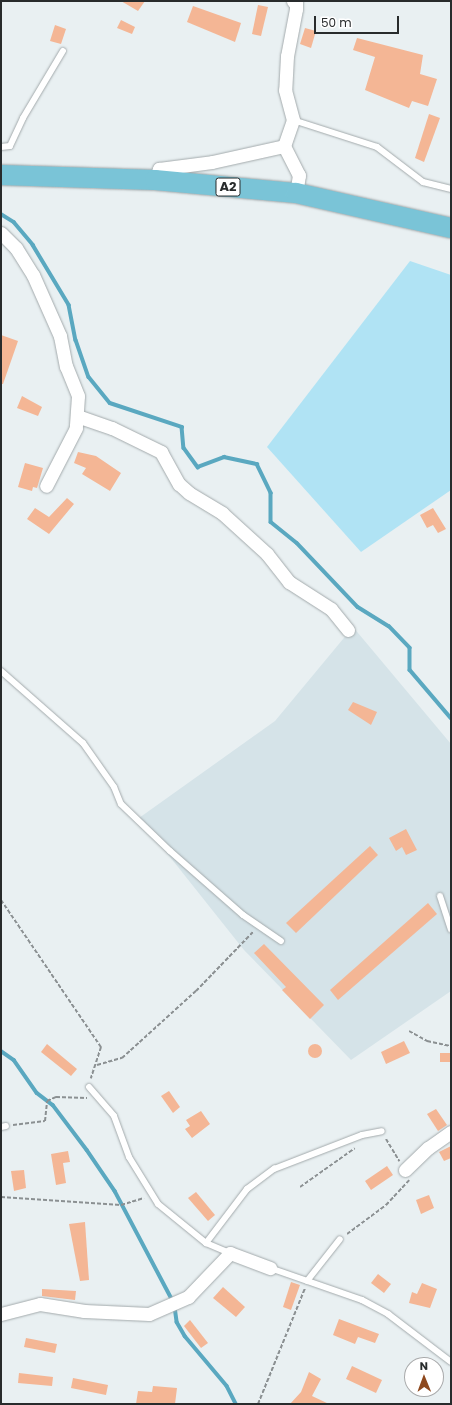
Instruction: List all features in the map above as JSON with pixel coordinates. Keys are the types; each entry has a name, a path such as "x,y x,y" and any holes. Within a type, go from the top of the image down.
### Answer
{"main road":[{"name":"A2","path":"1,175 155,180 296,193 451,228"}],"street":[{"path":"293,1 296,2 296,8 287,56 286,90 293,120 284,146 299,175 296,193"},
{"path":"155,180 159,169 219,161 284,146"},
{"path":"1,233 16,248 34,275 60,336 66,366 78,396 78,416 76,428 46,486"},
{"path":"78,416 112,428 161,452 179,484 189,493 222,513 267,554 289,582 331,609 348,630"},
{"path":"405,1170 428,1148 451,1132"},
{"path":"1,1314 40,1304 149,1314 188,1297 230,1253 270,1268"}],"lane":[{"path":"1,147 10,146 23,118 63,51"},
{"path":"293,120 377,147 423,182 451,189"},
{"path":"1,671 83,743 114,787 122,804 170,851 259,926 281,941"},
{"path":"440,896 451,929"},
{"path":"89,1087 101,1098 114,1116 130,1157 158,1204 177,1222 206,1243 230,1253"},
{"path":"206,1243 247,1189 274,1169 362,1135 382,1130"},
{"path":"307,1281 340,1239"},
{"path":"270,1268 362,1300 388,1314 451,1362"}],"path":[{"path":"1,900 100,1046 97,1065 89,1087"},
{"path":"97,1065 122,1058 196,991 259,926"},
{"path":"409,1031 428,1041 451,1046"},
{"path":"4,1126 45,1121 47,1101 56,1097 101,1098"},
{"path":"340,1239 410,1183 405,1170 382,1130"},
{"path":"300,1186 354,1150 362,1135"},
{"path":"1,1197 121,1205 154,1196"},
{"path":"258,1404 288,1332 307,1281"}],"shaded area":[{"path":"410,261 451,275 451,490 361,552 267,447"},
{"path":"353,627 451,744 451,991 351,1060 244,950 139,818 275,721"}],"building":[{"path":"121,1 145,1 138,11"},
{"path":"258,5 268,7 261,36 252,34"},
{"path":"193,6 241,23 235,42 187,22"},
{"path":"121,20 135,27 132,34 117,28"},
{"path":"55,25 66,29 61,44 50,41"},
{"path":"305,28 316,31 311,48 300,44"},
{"path":"357,38 423,55 420,74 437,79 428,106 412,101 409,108 365,90 375,57 353,50"},
{"path":"429,114 440,118 424,162 415,158"},
{"path":"1,335 18,341 3,384 1,384"},
{"path":"22,396 42,407 38,416 17,408"},
{"path":"78,452 96,456 121,473 110,491 82,474 86,468 74,463"},
{"path":"25,463 43,468 37,488 33,487 32,491 18,487"},
{"path":"67,498 74,504 49,534 27,519 35,508 49,517"},
{"path":"433,508 446,529 438,533 433,525 427,528 420,515"},
{"path":"353,702 377,712 371,725 348,710"},
{"path":"406,829 417,850 406,855 402,847 396,851 389,838"},
{"path":"370,846 378,855 296,933 286,923"},
{"path":"428,903 437,914 338,1000 330,990"},
{"path":"264,944 324,1005 310,1019 282,990 286,987 254,953"},
{"path":"404,1041 410,1053 386,1064 381,1052"},
{"path":"47,1044 77,1069 71,1076 41,1052"},
{"path":"315,1044 320,1046 322,1051 320,1056 315,1058 310,1056 308,1051 310,1046"},
{"path":"440,1053 451,1053 451,1062 440,1062"},
{"path":"169,1091 180,1107 173,1113 161,1096"},
{"path":"436,1109 447,1125 438,1131 427,1114"},
{"path":"201,1111 210,1124 192,1138 185,1129 190,1126 186,1120"},
{"path":"451,1146 451,1158 444,1161 439,1152"},
{"path":"68,1151 70,1162 63,1163 66,1183 56,1185 51,1154"},
{"path":"387,1166 393,1175 371,1190 365,1181"},
{"path":"24,1170 26,1188 14,1191 11,1171"},
{"path":"196,1192 215,1215 208,1221 188,1198"},
{"path":"429,1195 434,1208 421,1214 416,1200"},
{"path":"85,1222 89,1280 80,1281 69,1224"},
{"path":"378,1274 391,1284 384,1293 371,1283"},
{"path":"291,1282 300,1285 291,1310 283,1307"},
{"path":"422,1283 437,1289 430,1308 409,1303 412,1292 417,1294"},
{"path":"223,1287 245,1307 236,1317 213,1298"},
{"path":"42,1289 76,1291 75,1300 42,1296"},
{"path":"339,1319 379,1334 375,1343 358,1337 355,1344 333,1335"},
{"path":"190,1320 208,1343 201,1348 184,1326"},
{"path":"26,1338 57,1344 55,1353 24,1347"},
{"path":"352,1366 382,1380 376,1393 346,1379"},
{"path":"309,1372 321,1379 312,1396 329,1404 290,1404 301,1392"},
{"path":"19,1373 53,1377 52,1386 18,1383"},
{"path":"73,1378 108,1385 106,1395 71,1388"},
{"path":"153,1386 177,1388 175,1404 136,1404 138,1391 152,1392"}],"waterway":[{"path":"1,214 14,222 33,245 69,305 76,340 89,377 110,403 182,427 184,448 198,467 224,457 257,464 271,493 271,522 297,543 358,607 389,626 410,648 410,670 451,718"},
{"path":"1,1051 14,1060 37,1093 53,1105 87,1150 115,1191 173,1301"},
{"path":"175,1307 177,1322 185,1336 227,1386 236,1404"}]}
